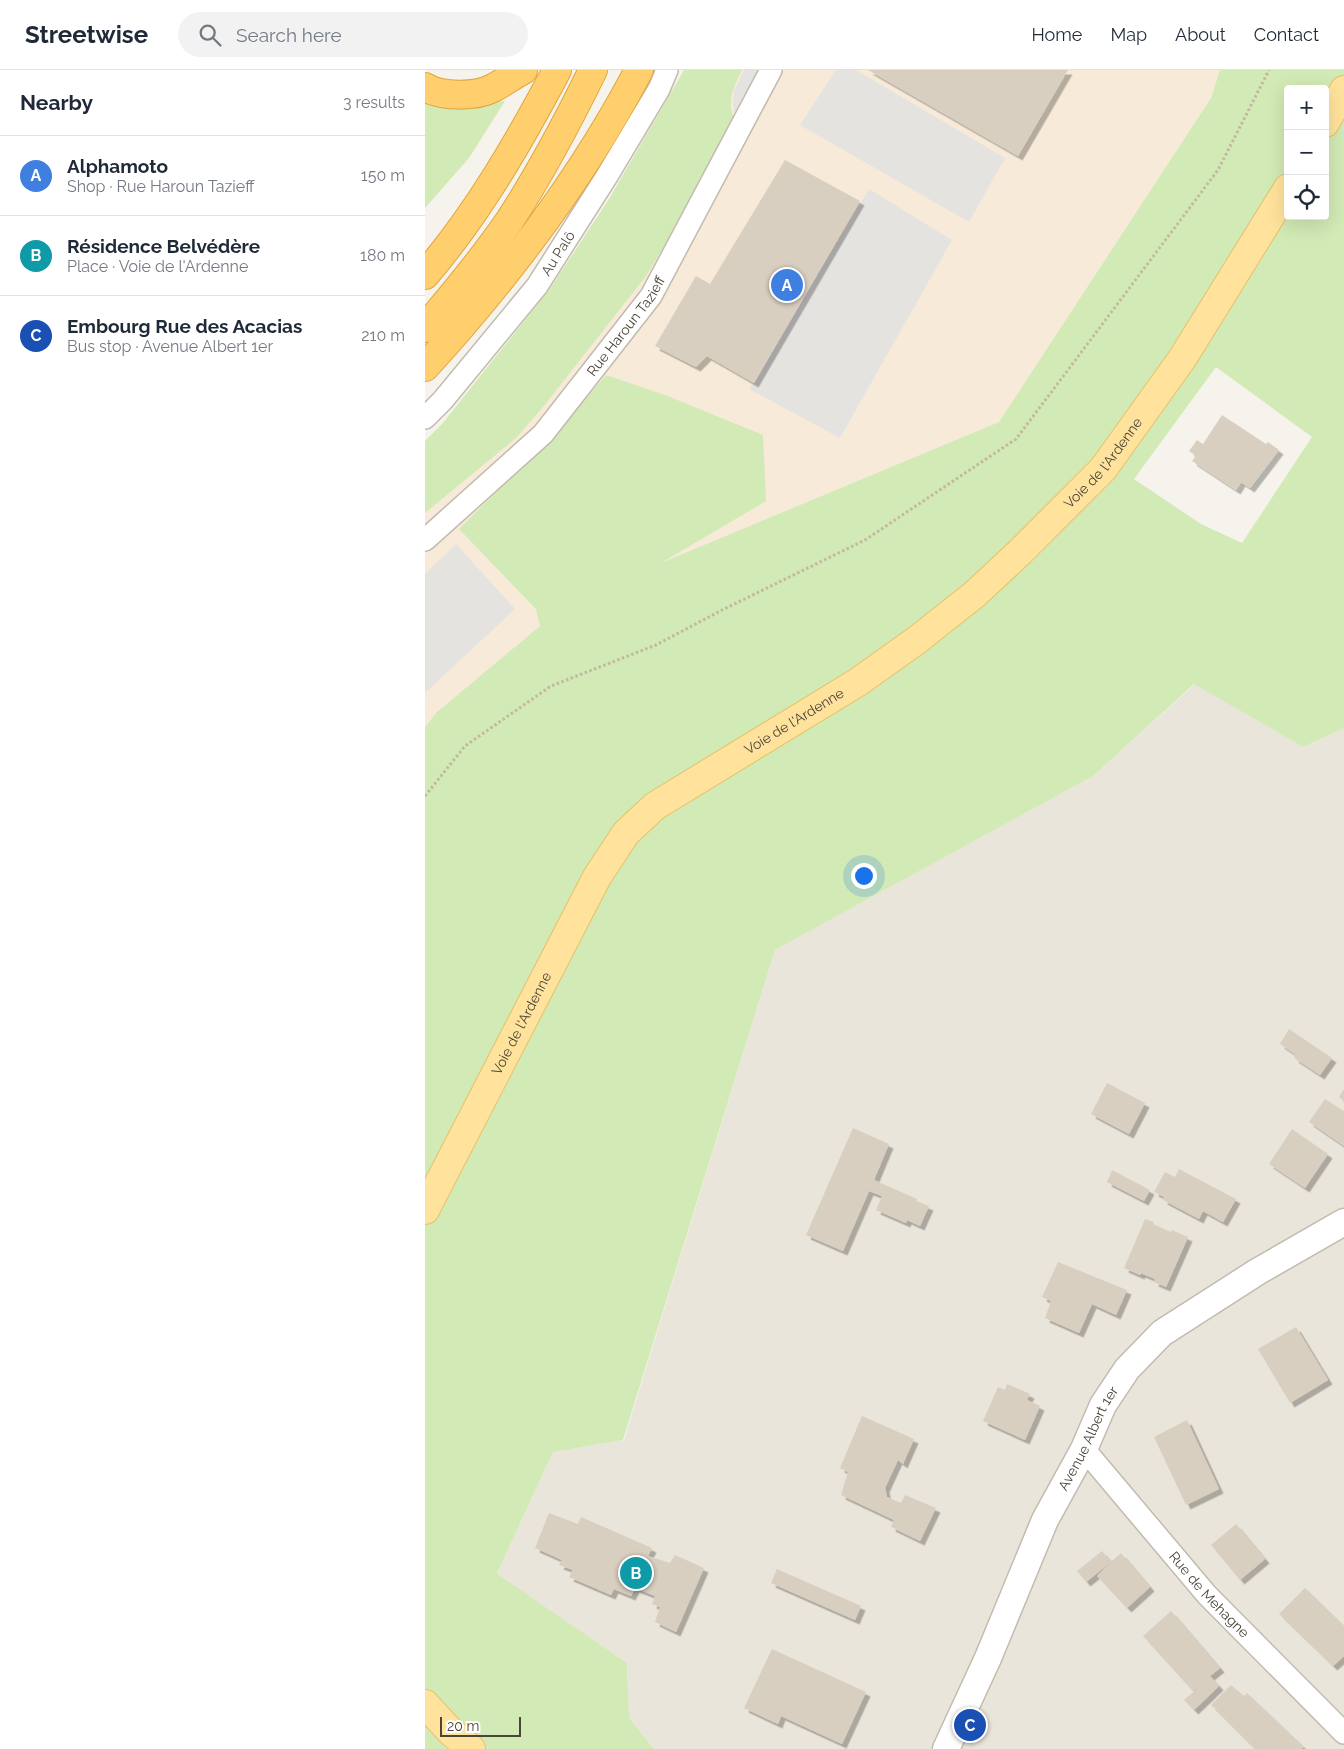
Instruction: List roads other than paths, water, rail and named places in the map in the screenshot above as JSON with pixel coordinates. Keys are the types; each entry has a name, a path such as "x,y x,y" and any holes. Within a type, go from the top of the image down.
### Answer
{"highway":[{"path":"425,87 451,94 471,95 492,89 523,70"},
{"path":"425,275 478,205 527,126 557,70"},
{"path":"425,328 451,298 509,221 557,141 593,70"},
{"path":"425,367 473,315 528,246 589,158 618,111 639,70"}],"main road":[{"path":"1329,116 1344,90"},
{"name":"Voie de l'Ardenne","path":"425,1210 597,877 626,833 655,806 858,682 917,640 981,588 1020,552 1103,469 1183,359 1284,195"},
{"path":"425,1704 450,1731 471,1749"}],"street":[{"name":"Au Palô","path":"425,418 443,400 537,286 607,176 659,89 667,70"},
{"name":"Rue Haroun Tazieff","path":"425,540 543,434 651,296 771,70"},
{"name":"Avenue Albert 1er","path":"946,1749 988,1658 1045,1520 1084,1449 1103,1405 1127,1369 1161,1334 1257,1272 1344,1222"},
{"name":"Rue de Mehagne","path":"1084,1449 1207,1595 1344,1733"}],"place":[{"name":"Alphamoto","path":"787,285"},
{"name":"Résidence Belvédère","path":"636,1573"},
{"name":"Embourg Rue des Acacias","path":"970,1725"}]}
